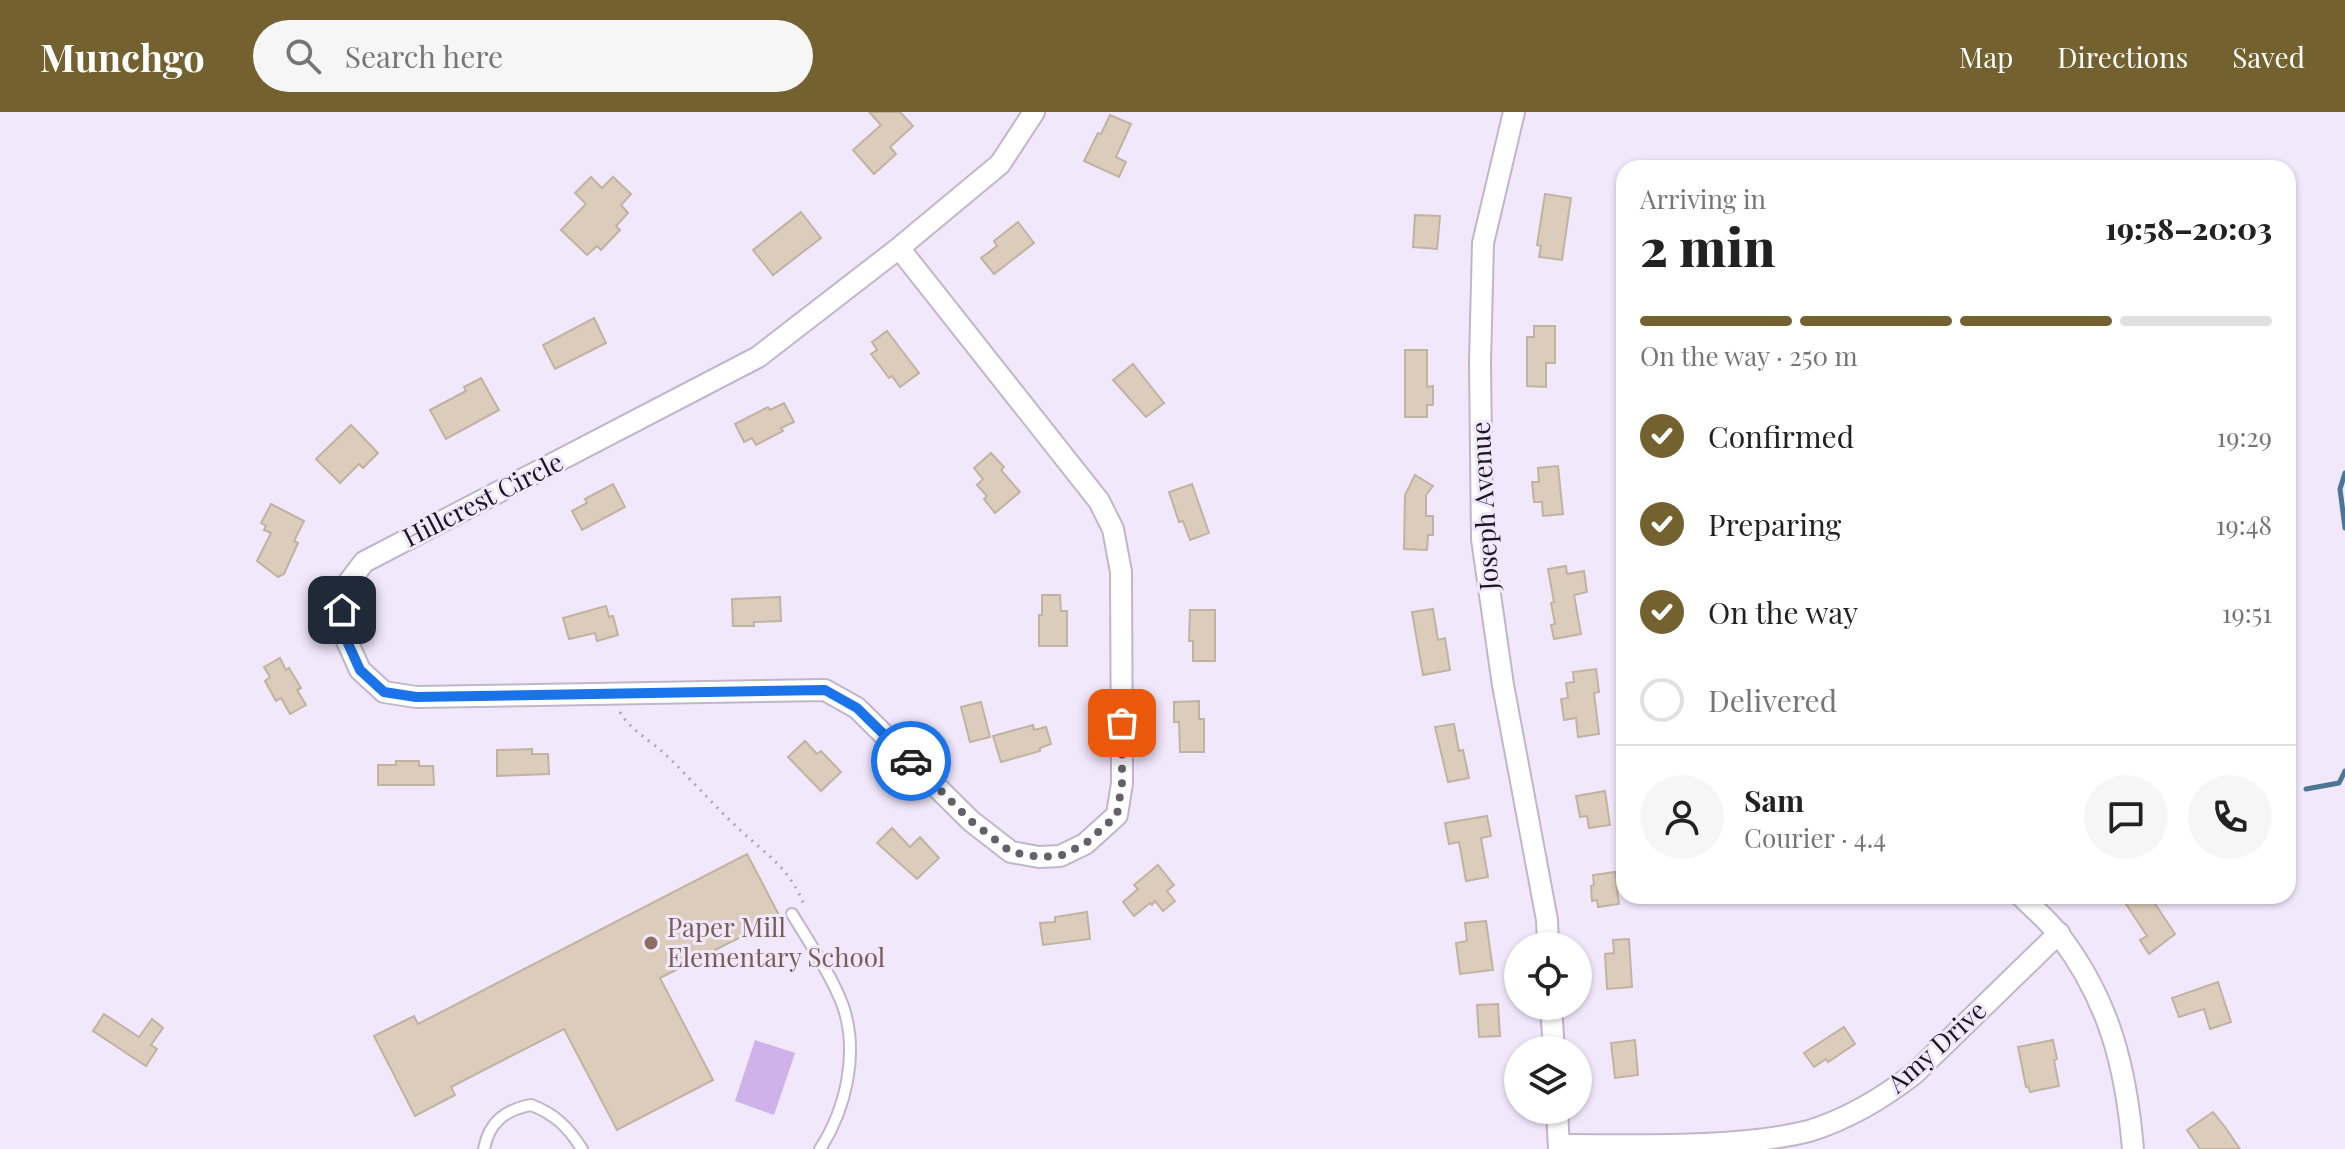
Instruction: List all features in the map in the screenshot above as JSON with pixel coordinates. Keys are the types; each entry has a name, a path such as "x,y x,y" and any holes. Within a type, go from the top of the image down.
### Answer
{"street":[{"name":"Hillcrest Circle","path":"899,248 1099,501 1113,529 1121,572 1122,783 1117,815 1085,844 1060,856 1039,857 1011,852 971,821 857,708 825,690 416,697 384,692 360,670 342,630 342,591 364,562 758,357 899,248 1000,164 1034,112"},
{"name":"Joseph Avenue","path":"1514,112 1483,243 1480,362 1482,539 1503,685 1547,932"},
{"path":"2029,904 2059,933 2085,973 2109,1021 2127,1086 2133,1149"},
{"name":"Amy Drive","path":"1559,1147 1746,1144 1806,1132 1835,1122 1891,1091 1915,1073 2059,933"},
{"path":"1558,1124 1559,1147"}],"lane":[{"path":"792,914 843,1007 849,1044 848,1075 842,1104 820,1149"},
{"path":"484,1149 493,1124 504,1113 531,1105 557,1118 582,1149"}],"path":[{"path":"620,712 624,720 663,752 795,882 806,908 792,914"}],"shaded area":[{"path":"755,1040 795,1053 774,1115 735,1101"}],"building":[{"path":"869,112 900,112 913,126 890,147 896,154 874,174 853,150 881,125"},
{"path":"1110,115 1131,124 1116,157 1126,162 1119,177 1084,161"},
{"path":"591,177 602,188 613,177 631,194 621,205 628,213 616,226 620,230 601,250 597,246 587,255 561,230 586,204 575,193"},
{"path":"1545,194 1571,198 1562,260 1539,257 1541,246 1537,245"},
{"path":"801,212 821,238 773,275 753,250"},
{"path":"1415,215 1440,216 1437,249 1413,247"},
{"path":"1018,222 1034,243 994,274 981,258 997,246 994,241"},
{"path":"594,318 606,343 555,369 543,345"},
{"path":"1534,326 1555,326 1555,363 1546,363 1546,387 1527,386 1527,337 1534,337"},
{"path":"887,331 919,373 900,387 871,354 877,350 872,342"},
{"path":"1405,350 1427,350 1427,387 1433,386 1433,405 1427,405 1427,417 1405,417"},
{"path":"1133,364 1164,403 1146,417 1113,380"},
{"path":"481,378 499,410 446,439 430,410 466,391 464,387"},
{"path":"784,403 794,422 756,445 752,438 744,442 735,424 768,407 770,410"},
{"path":"351,425 378,453 363,468 359,464 340,483 316,459"},
{"path":"991,453 1020,492 995,513 984,499 987,496 977,485 983,479 974,468"},
{"path":"1558,466 1563,514 1543,516 1542,502 1534,502 1532,482 1539,482 1538,468"},
{"path":"1415,475 1433,486 1426,495 1426,516 1433,516 1433,535 1428,535 1427,550 1404,549 1405,495"},
{"path":"613,484 625,507 582,530 572,511 587,503 585,499"},
{"path":"1192,484 1209,533 1190,540 1183,521 1179,522 1169,492"},
{"path":"271,504 304,521 284,574 278,577 257,561 271,533 264,530 266,526 261,523"},
{"path":"1566,566 1567,574 1584,571 1587,592 1574,595 1581,634 1554,639 1551,603 1554,602 1548,569"},
{"path":"1042,595 1060,595 1061,611 1067,611 1067,646 1039,646"},
{"path":"780,597 781,621 733,626 732,599"},
{"path":"606,606 609,617 613,616 618,635 597,641 595,633 569,639 563,618"},
{"path":"1433,609 1438,640 1445,638 1450,670 1423,675 1412,612"},
{"path":"1190,610 1215,610 1215,661 1193,661 1193,641 1189,641"},
{"path":"280,658 301,688 297,690 306,705 290,714 281,698 276,701 265,681 270,677 264,667"},
{"path":"1596,669 1599,692 1594,693 1599,734 1578,737 1576,718 1564,720 1561,699 1568,698 1566,683 1574,682 1573,672"},
{"path":"1199,701 1199,719 1204,719 1204,752 1180,752 1179,722 1174,722 1174,702"},
{"path":"981,702 990,737 970,742 961,707"},
{"path":"1454,724 1459,751 1463,750 1469,778 1448,782 1435,727"},
{"path":"1033,725 1034,730 1046,727 1051,744 1040,748 1040,751 1001,762 993,736"},
{"path":"805,741 817,754 821,751 841,772 821,791 788,757"},
{"path":"532,749 532,754 548,754 549,774 497,776 497,750"},
{"path":"396,761 419,761 419,766 433,766 434,785 378,785 378,765 396,765"},
{"path":"1605,791 1610,825 1589,828 1587,816 1580,817 1576,796"},
{"path":"1487,816 1491,836 1481,838 1488,877 1466,881 1459,842 1449,844 1445,823"},
{"path":"892,828 910,847 920,837 939,858 917,879 877,843"},
{"path":"747,854 780,917 660,978 713,1080 617,1130 564,1029 451,1087 455,1095 415,1116 374,1036 414,1016 418,1024"},
{"path":"1158,865 1174,885 1167,891 1175,901 1163,911 1155,901 1134,916 1123,902 1138,889 1134,885"},
{"path":"1615,872 1616,904 1619,904 1598,907 1597,900 1592,901 1593,875"},
{"path":"2126,904 2155,904 2175,934 2149,954 2140,940 2147,936"},
{"path":"1087,912 1090,939 1043,945 1040,923 1055,922 1055,917"},
{"path":"1486,921 1493,970 1460,974 1456,943 1467,941 1465,923"},
{"path":"1629,939 1632,987 1607,989 1605,954 1614,953 1613,940"},
{"path":"2218,982 2231,1022 2210,1029 2204,1009 2179,1017 2172,998"},
{"path":"1498,1004 1500,1036 1479,1037 1477,1005"},
{"path":"104,1014 139,1037 152,1019 163,1028 151,1045 157,1049 146,1066 93,1031"},
{"path":"1844,1027 1855,1044 1828,1062 1826,1059 1814,1067 1804,1053"},
{"path":"1635,1040 1638,1075 1615,1078 1611,1043"},
{"path":"2053,1040 2059,1086 2030,1092 2026,1087 2018,1047"},
{"path":"2213,1112 2240,1149 2200,1149 2187,1130"}],"waterway":[{"path":"2345,473 2340,489 2345,528"},
{"path":"2306,789 2339,783 2345,771"}],"way so far":[{"path":"911,761 971,821 1011,852 1039,857 1060,856 1085,844 1117,815 1122,783 1122,723"}],"place":[{"name":"Paper Mill Elementary School","path":"651,943"}],"route":[{"path":"342,610 342,630 360,670 384,692 416,697 616,695 788,688 825,690 857,708 911,761"}]}
